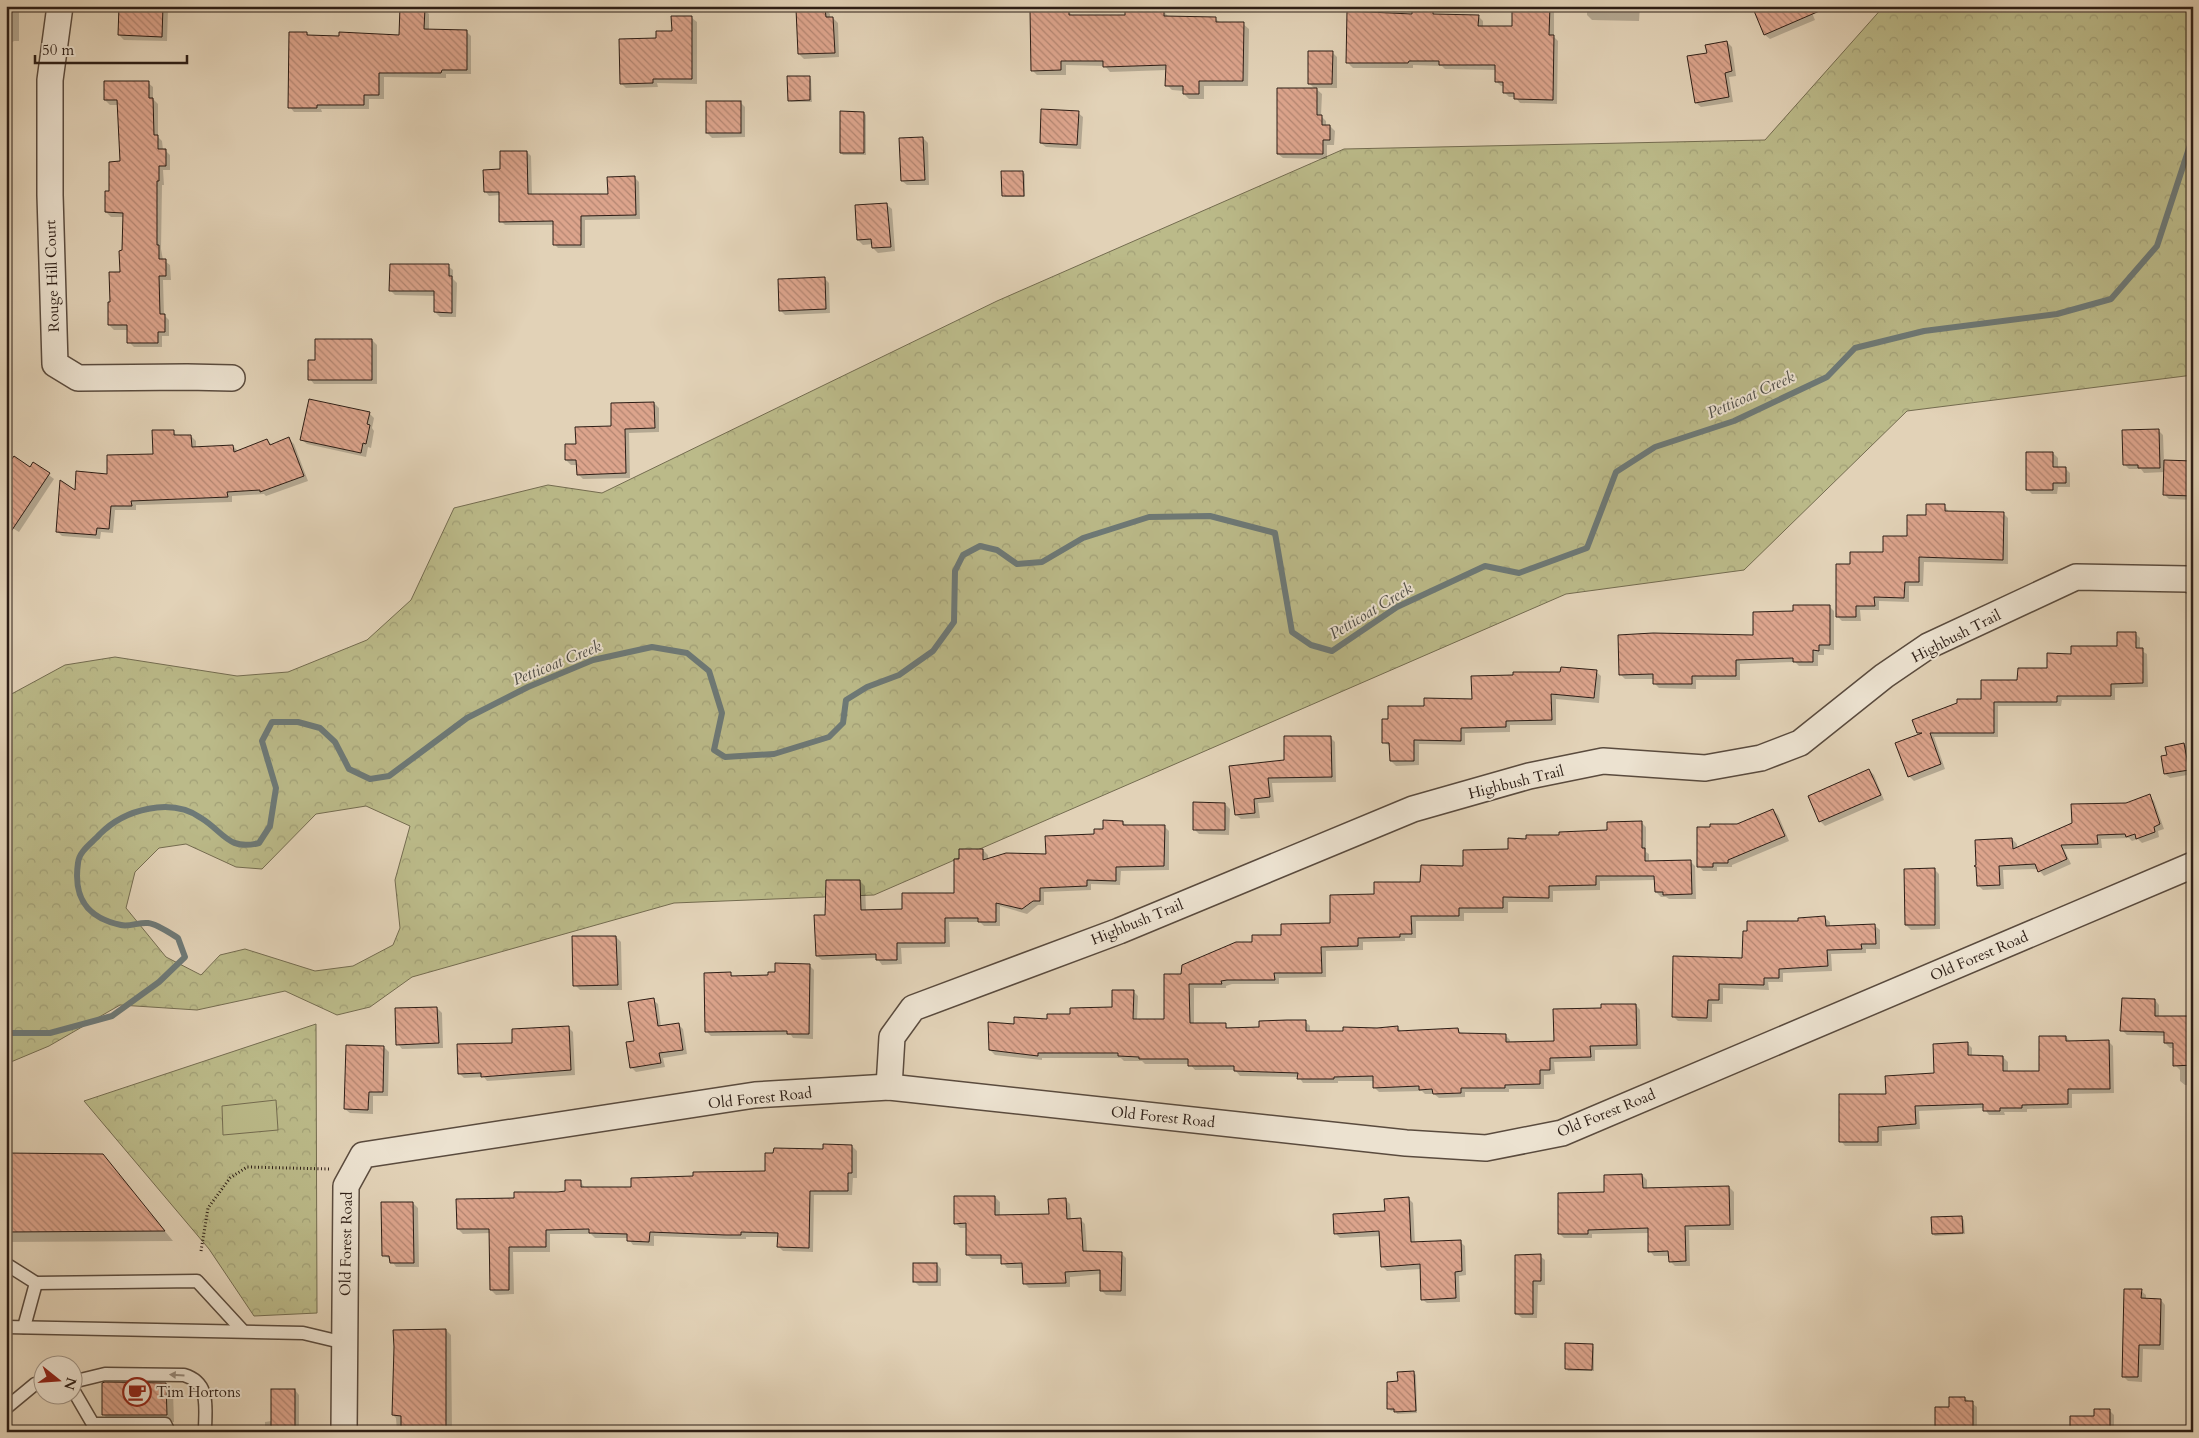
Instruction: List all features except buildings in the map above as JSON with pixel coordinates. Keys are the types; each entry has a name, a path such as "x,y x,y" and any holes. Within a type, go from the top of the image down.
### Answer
{"street":[{"name":"Rouge Hill Court","path":"60,6 50,80 50,196 54,364 78,378 187,376 232,378"},
{"name":"Highbush Trail","path":"889,1087 892,1037 913,1008 1119,931 1413,809 1530,776 1603,761 1704,768 1761,758 1800,742 1884,676 1928,646 2076,577 2187,579 2193,582"},
{"name":"Old Forest Road","path":"344,1432 346,1186 363,1155 755,1095 889,1087 1406,1143 1486,1148 1562,1133 2193,865"}],"lane":[{"path":"6,1264 36,1282 196,1282 242,1331"},
{"path":"24,1327 36,1282"},
{"path":"6,1328 303,1332 344,1343"},
{"path":"82,1380 104,1374 184,1375 191,1377 198,1381 204,1394 205,1432"},
{"path":"6,1408 32,1386"},
{"path":"82,1405 95,1428 165,1424 169,1432"}],"path":[{"path":"201,1251 208,1208 230,1178 248,1167 332,1169"}],"green space":[{"path":"1884,6 2193,6 2193,375 1907,411 1744,570 1566,594 874,895 674,903 412,977 370,1007 337,1015 285,991 197,1010 120,1005 49,1046 6,1064 6,697 65,665 115,657 237,676 288,672 367,640 411,600 454,508 548,485 602,493 997,301 1344,149 1765,140","holes":["366,806 410,826 395,880 400,928 393,945 353,966 315,971 245,949 220,955 201,975 166,957 126,908 135,872 159,848 186,844 236,867 262,869 316,814"]},
{"path":"316,1024 317,1313 254,1316 209,1249 84,1101"},
{"path":"276,1100 278,1130 223,1135 222,1106"}],"waterway":[{"name":"Petticoat Creek","path":"6,1033 50,1033 112,1016 159,982 185,957 178,938 159,927 148,923 121,925 109,922 91,912 80,896 77,875 79,859 86,847 110,825 135,812 162,807 176,808 189,812 209,823 233,842 249,845 259,843 270,826 276,788 262,741 272,722 298,722 320,728 335,742 349,769 370,779 389,776 467,718 528,687 593,660 652,647 687,653 709,671 722,713 714,750 725,757 774,754 829,737 843,723 846,700 867,687 899,675 933,651 954,622 955,571 963,555 980,546 997,550 1017,564 1042,562 1083,538 1149,517 1210,516 1275,533 1292,632 1311,645 1332,651 1397,607 1485,566 1519,573 1587,548 1616,472 1655,447 1734,421 1827,377 1855,348 1924,331 2057,314 2111,299 2157,246 2193,136"}],"place":[{"name":"Tim Hortons","path":"137,1392"}]}
